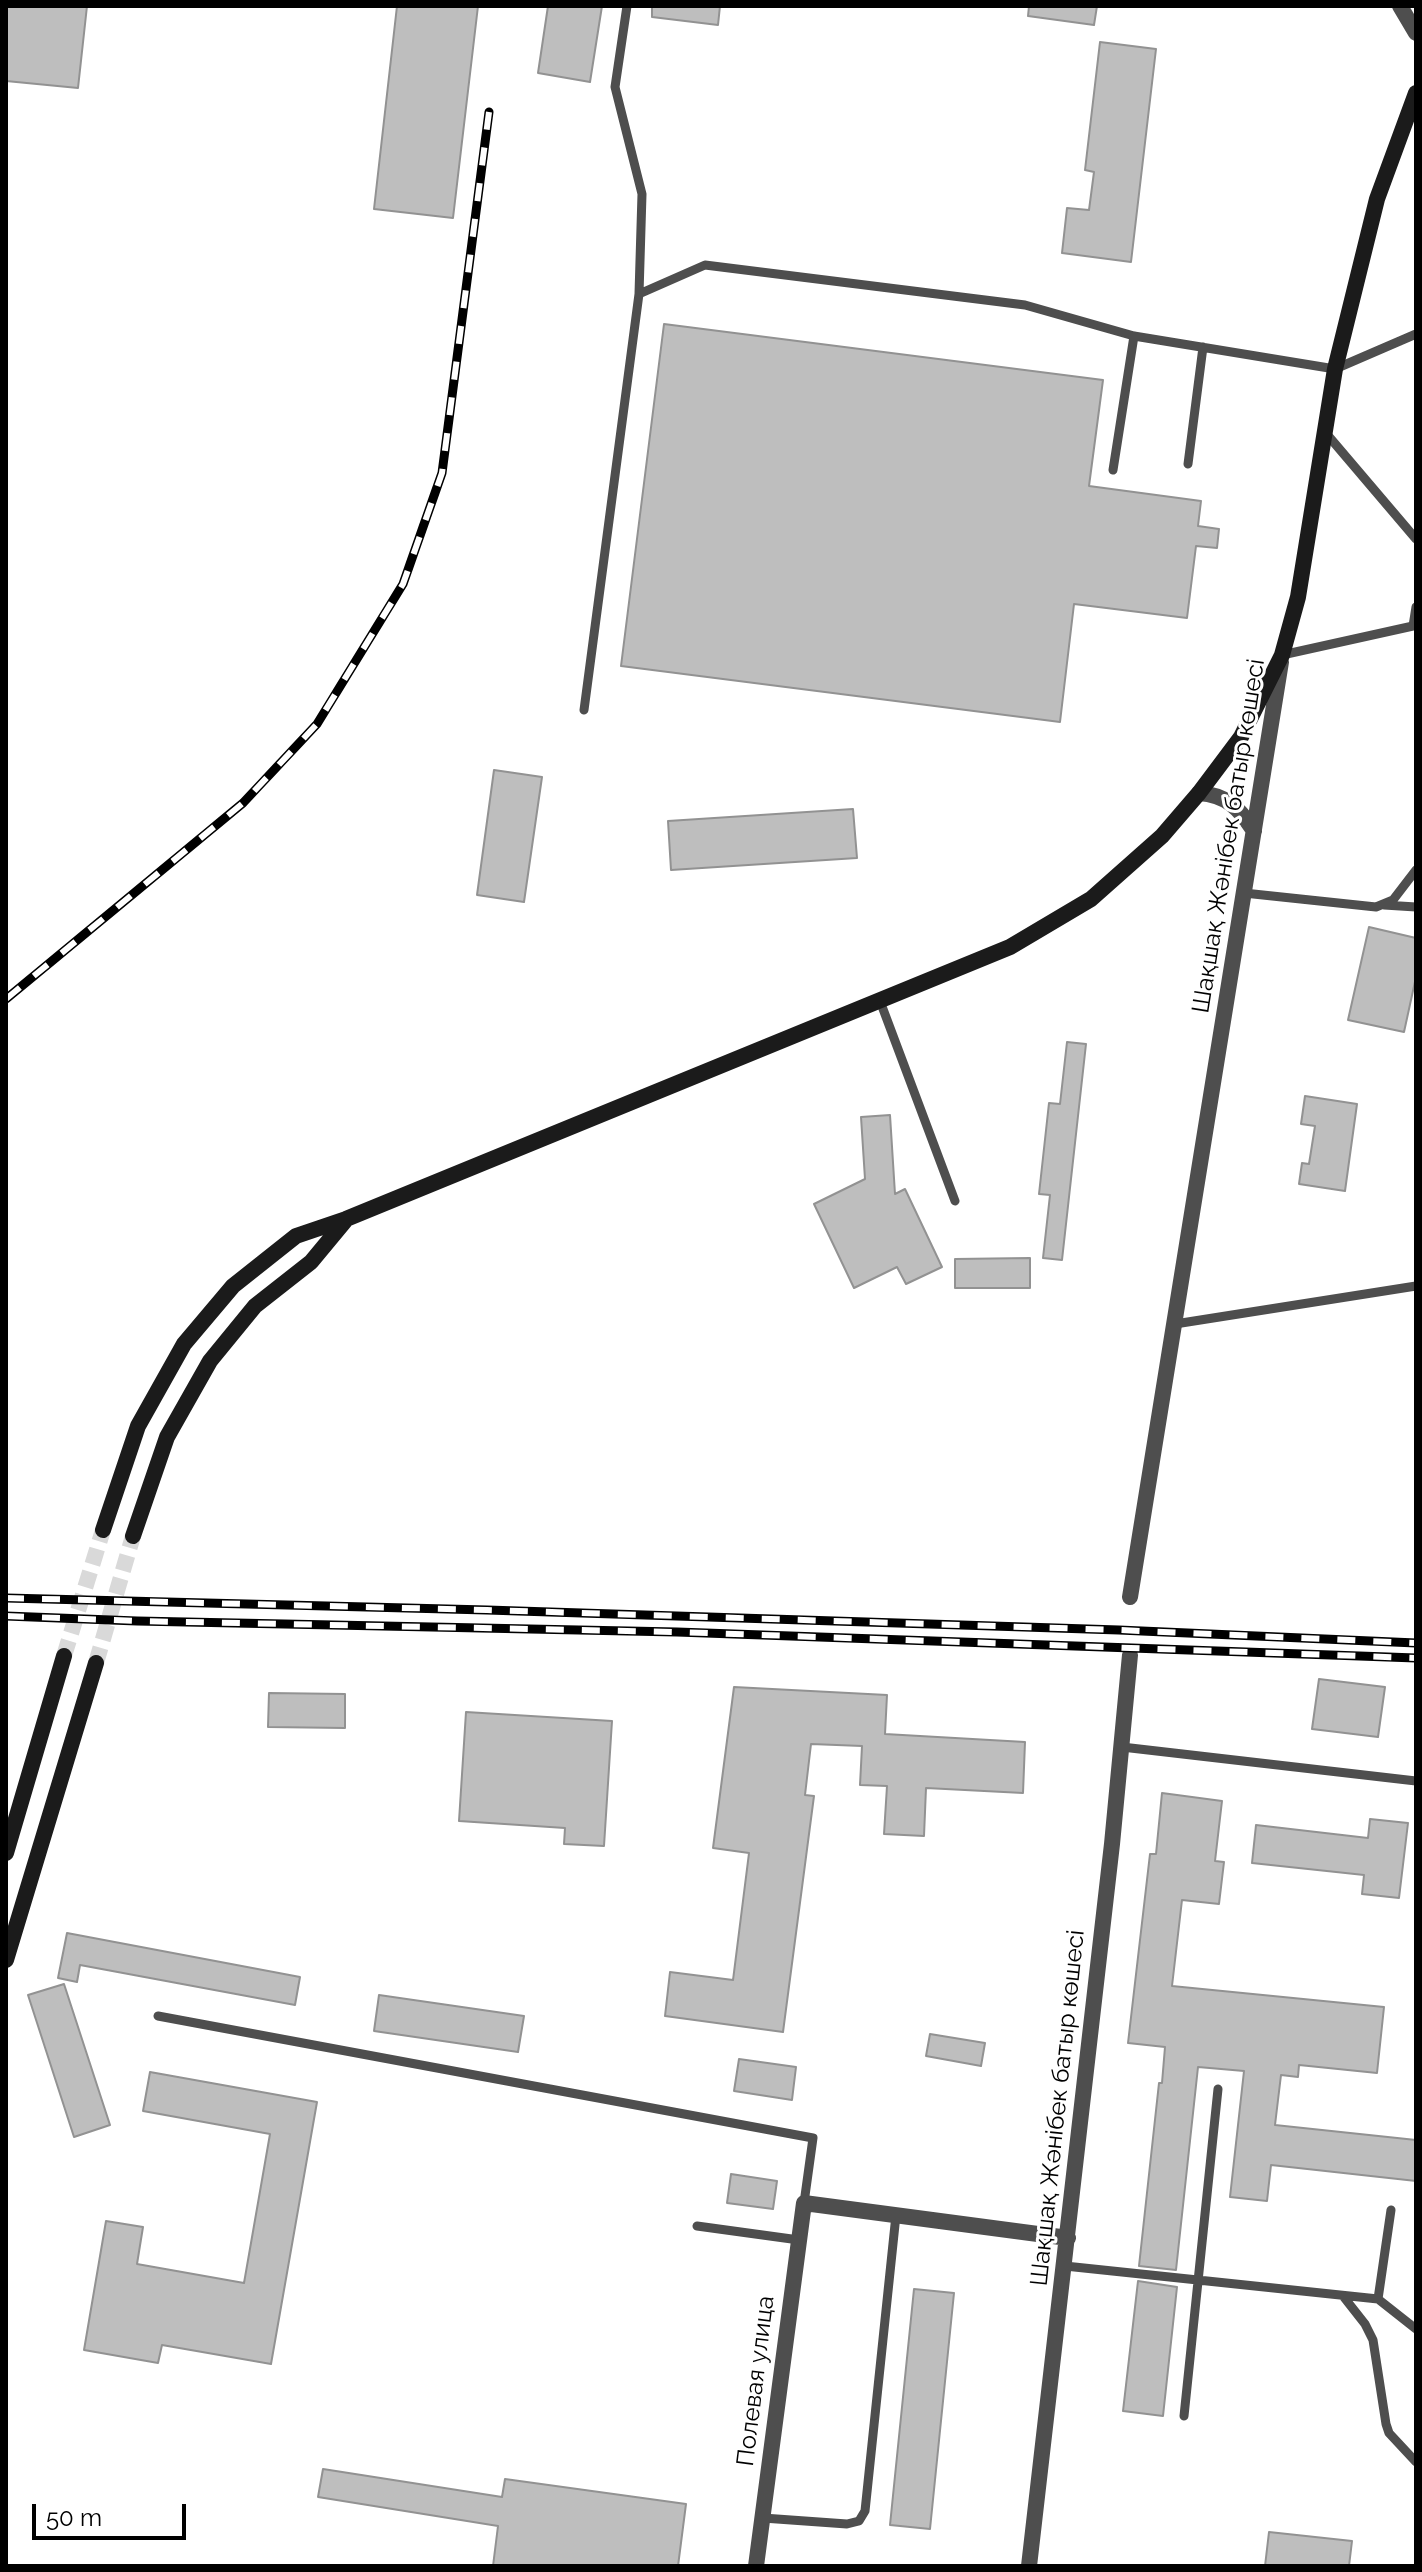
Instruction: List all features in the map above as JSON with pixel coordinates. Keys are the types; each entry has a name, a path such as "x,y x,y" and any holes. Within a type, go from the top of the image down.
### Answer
{"main road":[{"name":"Шақшақ Жәнібек батыр көшесі","path":"1282,655 1298,597 1335,369 1377,199 1416,93"},
{"path":"103,1530 138,1426 184,1344 233,1286 296,1236 346,1219 1010,947 1091,899 1162,836 1241,737 1282,655"},
{"path":"133,1536 167,1437 210,1361 255,1306 311,1262 346,1219"},
{"path":"6,1853 64,1656"},
{"path":"6,1960 96,1663"}],"street":[{"path":"1400,6 1416,33"},
{"name":"Шақшақ Жәнібек батыр көшесі","path":"1130,1597 1282,655"},
{"path":"1199,793 1226,799 1240,810 1254,831"},
{"name":"Шақшақ Жәнібек батыр көшесі","path":"1029,2566 1065,2266 1130,1655"},
{"path":"804,2203 1068,2238"},
{"name":"Полевая улица","path":"756,2566 804,2203"}],"lane":[{"path":"584,710 639,294 642,194 615,87 627,6"},
{"path":"639,294 705,265 1025,305 1134,336 1335,369 1416,334"},
{"path":"1113,470 1134,336"},
{"path":"1188,464 1203,347"},
{"path":"1324,431 1416,539"},
{"path":"1282,655 1413,626 1416,607"},
{"path":"1244,893 1376,907 1393,900 1416,870"},
{"path":"1384,905 1416,907"},
{"path":"880,1001 955,1201"},
{"path":"1175,1324 1416,1286"},
{"path":"1122,1747 1416,1781"},
{"path":"158,2016 813,2138 804,2203"},
{"path":"1184,2416 1218,2089"},
{"path":"1378,2299 1391,2210"},
{"path":"763,2518 847,2524 859,2521 865,2511 896,2215"},
{"path":"697,2226 799,2240"},
{"path":"1065,2266 1378,2299 1416,2329"},
{"path":"1343,2296 1365,2324 1373,2340 1389,2433 1416,2462"}],"building":[{"path":"6,6 87,6 78,88 6,81"},
{"path":"397,6 478,6 453,218 374,209"},
{"path":"548,6 602,6 590,82 538,73"},
{"path":"652,6 720,6 718,25 652,17"},
{"path":"1029,6 1097,6 1094,25 1028,16"},
{"path":"1100,42 1156,49 1131,262 1062,253 1067,208 1089,210 1094,172 1085,170"},
{"path":"664,324 1103,380 1089,486 1201,501 1198,526 1219,529 1217,548 1196,546 1187,618 1074,604 1060,722 621,666"},
{"path":"494,770 542,777 524,902 477,895"},
{"path":"853,809 857,858 671,870 668,821"},
{"path":"1369,927 1416,938 1416,977 1404,1032 1348,1020"},
{"path":"1067,1042 1086,1044 1062,1260 1043,1258 1050,1195 1039,1194 1049,1103 1060,1104"},
{"path":"1305,1096 1357,1104 1345,1191 1299,1184 1302,1163 1309,1164 1315,1126 1301,1124"},
{"path":"890,1115 895,1194 905,1189 942,1267 906,1284 897,1267 854,1288 814,1204 865,1179 861,1117"},
{"path":"1030,1258 1030,1288 955,1288 955,1259"},
{"path":"1319,1679 1385,1687 1378,1737 1312,1729"},
{"path":"734,1687 887,1695 885,1734 1025,1742 1023,1793 926,1788 924,1836 884,1834 887,1786 860,1785 862,1746 811,1744 805,1795 814,1796 783,2032 665,2016 670,1972 733,1980 749,1853 713,1848"},
{"path":"269,1693 345,1694 345,1728 268,1727"},
{"path":"466,1712 612,1721 604,1846 564,1844 565,1828 459,1821"},
{"path":"1162,1793 1222,1801 1215,1861 1224,1862 1219,1904 1182,1900 1172,1986 1384,2007 1377,2073 1299,2065 1298,2077 1281,2075 1275,2125 1416,2140 1416,2181 1271,2165 1267,2201 1230,2197 1244,2071 1198,2067 1176,2270 1139,2266 1165,2047 1128,2043 1150,1854 1156,1854"},
{"path":"1370,1819 1408,1823 1399,1898 1362,1894 1364,1875 1252,1863 1256,1825 1368,1838"},
{"path":"67,1933 300,1977 295,2005 80,1965 77,1982 58,1978"},
{"path":"64,1984 110,2125 74,2137 28,1995"},
{"path":"379,1995 524,2016 518,2052 374,2031"},
{"path":"930,2034 985,2043 981,2066 926,2056"},
{"path":"739,2059 796,2067 792,2100 734,2091"},
{"path":"150,2072 317,2102 271,2364 162,2345 158,2363 84,2350 106,2221 143,2227 137,2264 244,2283 270,2134 143,2111"},
{"path":"731,2174 777,2181 773,2209 727,2203"},
{"path":"1138,2281 1177,2287 1163,2416 1123,2411"},
{"path":"914,2289 954,2293 930,2529 890,2525"},
{"path":"323,2469 502,2497 505,2479 686,2504 678,2566 493,2566 498,2526 318,2497"},
{"path":"1269,2532 1352,2541 1349,2566 1265,2566"}],"tunnel":[{"path":"64,1656 103,1530"},
{"path":"96,1663 133,1536"}],"railway":[{"path":"6,999 243,803 317,724 403,584 442,473 489,112"},
{"path":"6,1598 1119,1630 1416,1643"},
{"path":"6,1616 677,1632 1416,1658"}]}
